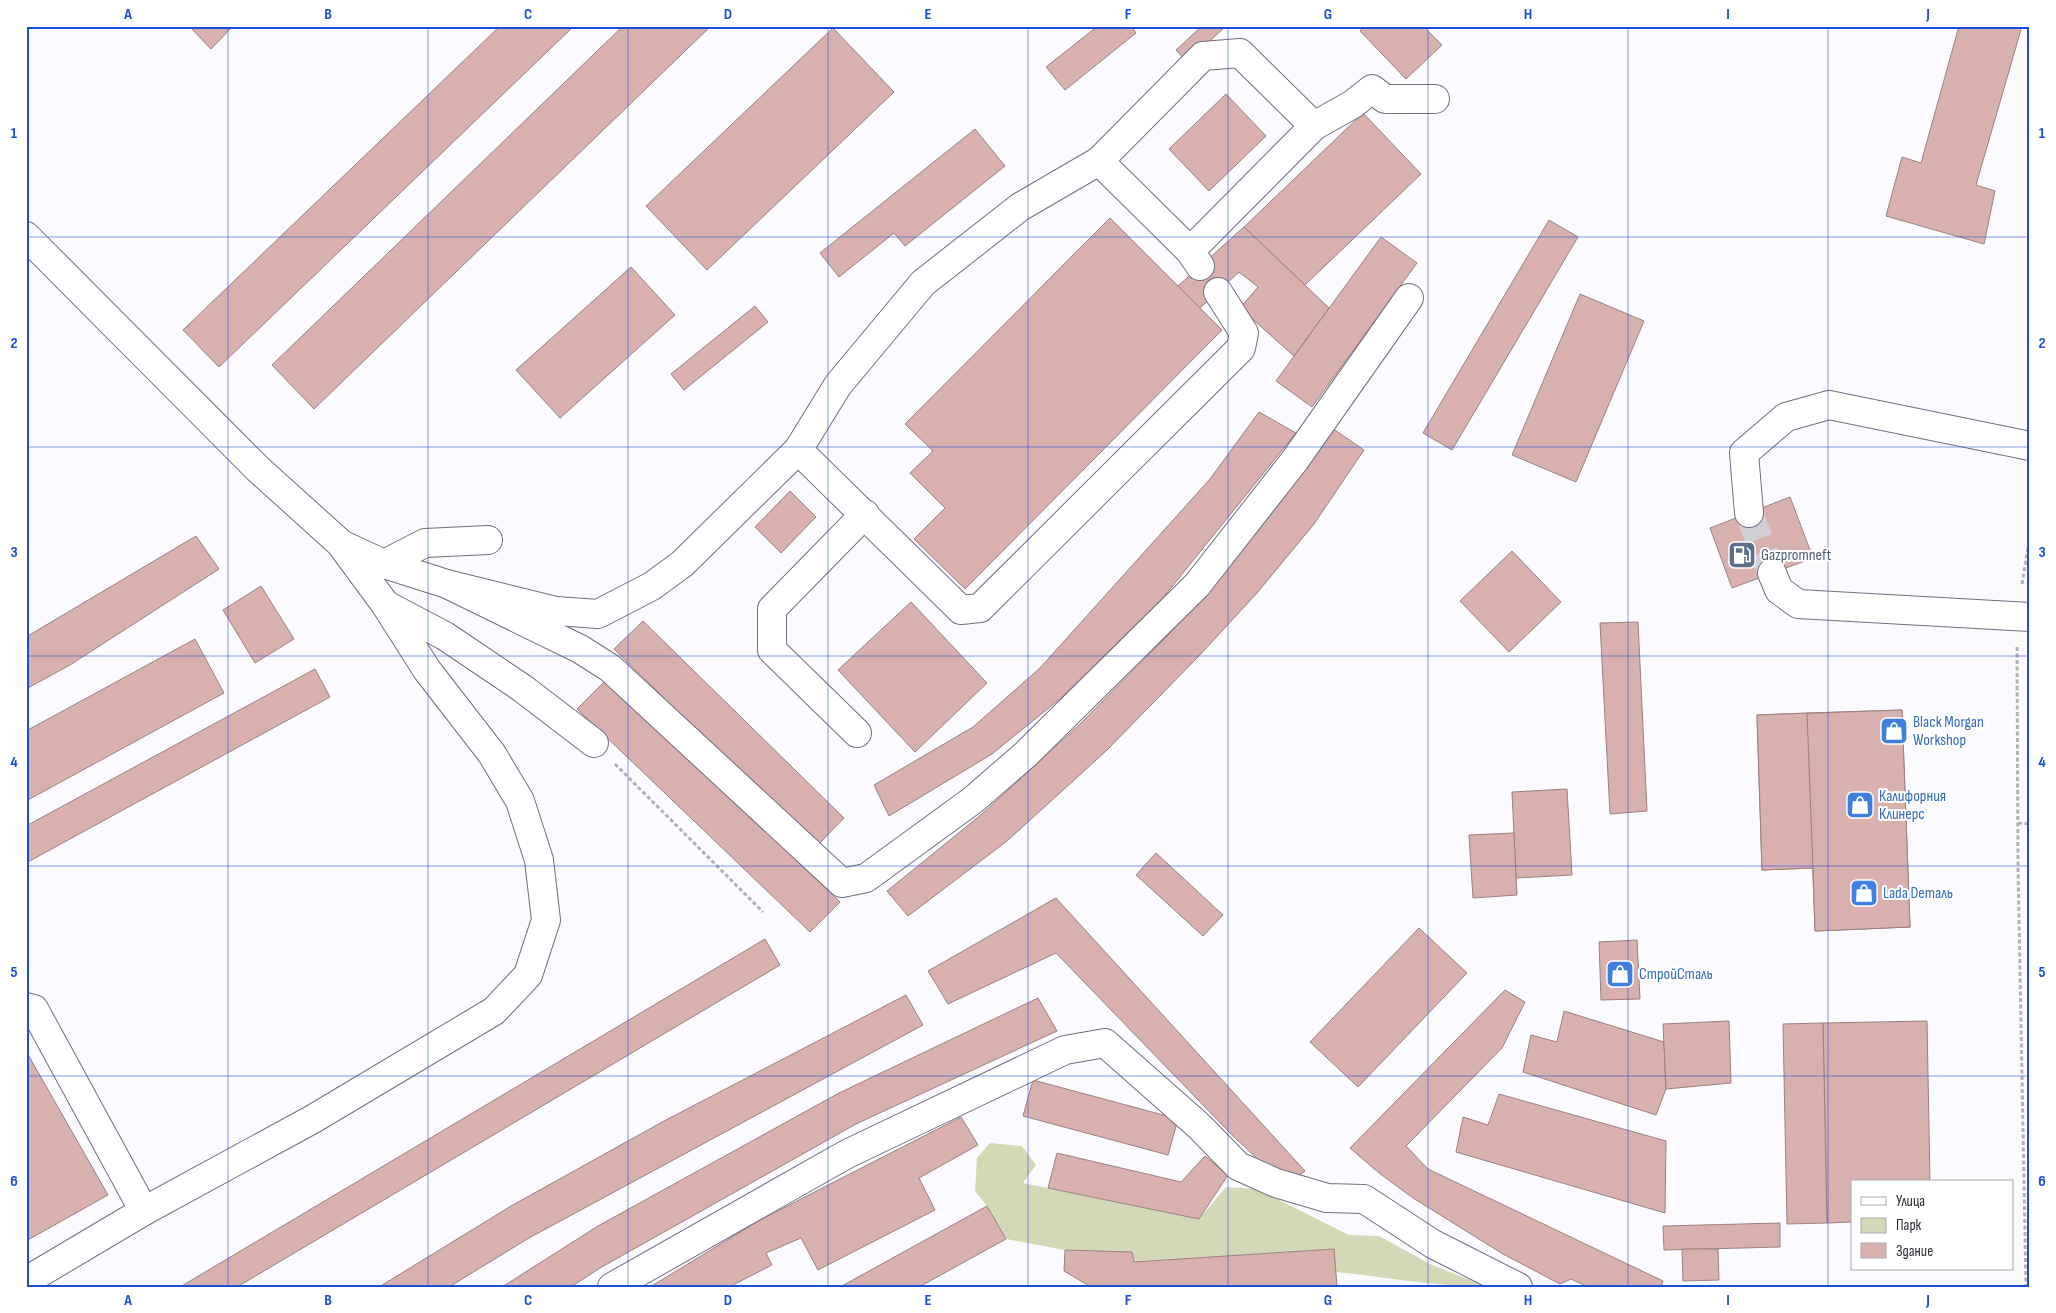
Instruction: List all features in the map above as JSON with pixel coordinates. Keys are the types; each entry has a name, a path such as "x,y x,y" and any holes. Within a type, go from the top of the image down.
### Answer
{"lane":[{"path":"340,543 384,564 447,584 556,611 598,614 652,586 682,564 798,450 838,385 923,283 1020,207 1099,160 1203,56 1240,53 1314,126"},
{"path":"1099,160 1195,258 1314,126 1354,104 1372,89 1385,99 1435,99"},
{"path":"26,236 258,469 340,543 385,604 427,670 492,754 520,801 539,860 546,920 528,975 494,1011 313,1119 144,1211 26,1281"},
{"path":"798,450 961,610 980,608 1241,348 1244,332 1218,292"},
{"path":"447,584 580,649 610,668 842,883 866,878 973,800 1026,754 1197,585 1295,460 1409,298"},
{"path":"1749,513 1744,453 1786,417 1829,405 2030,446"},
{"path":"857,733 772,650 772,608 865,514"},
{"path":"384,564 425,544 488,540"},
{"path":"1772,572 1779,590 1798,604 2024,617"},
{"path":"385,604 445,636 522,688 594,743"},
{"path":"26,1007 34,1009 144,1211"},
{"path":"612,1287 847,1154 1065,1050 1105,1043 1199,1126 1238,1166 1276,1183 1327,1198 1364,1199 1433,1244 1518,1287"}],"path":[{"path":"2026,1287 2018,823 2024,617 2030,536"},
{"path":"594,743 763,912"},
{"path":"2018,823 2030,824"}],"green space":[{"path":"990,1143 1022,1146 1036,1165 1023,1183 1199,1219 1226,1187 1257,1189 1349,1235 1379,1236 1432,1265 1488,1287 1431,1284 1336,1272 1334,1249 1134,1262 1132,1252 1065,1250 1006,1239 987,1206 975,1191 977,1158"}],"building":[{"path":"189,26 233,26 211,49"},
{"path":"500,26 574,26 219,367 183,330"},
{"path":"623,26 711,26 314,409 272,365"},
{"path":"1098,26 1131,26 1136,33 1065,90 1046,67"},
{"path":"1202,26 1226,26 1187,62 1176,50"},
{"path":"1364,26 1427,26 1425,28 1442,45 1406,79 1360,31"},
{"path":"1959,26 2022,26 1976,185 1995,191 1984,244 1886,216 1902,157 1921,163"},
{"path":"833,28 894,92 707,270 646,206"},
{"path":"1226,94 1266,136 1209,191 1169,149"},
{"path":"1363,113 1421,174 1305,285 1244,227"},
{"path":"975,129 1005,166 905,246 894,233 839,277 820,253"},
{"path":"1110,218 1222,330 965,589 914,539 945,508 910,473 933,451 905,424"},
{"path":"1549,220 1578,237 1452,450 1423,433"},
{"path":"1244,227 1329,308 1294,356 1240,308 1258,287 1239,272 1200,308 1178,286"},
{"path":"1381,237 1417,263 1312,407 1276,381"},
{"path":"631,267 675,315 560,418 516,370"},
{"path":"1580,294 1644,321 1576,482 1512,455"},
{"path":"755,306 768,322 684,390 671,374"},
{"path":"1259,412 1296,433 1162,599 1061,698 992,754 889,816 874,785 973,727 1040,668 1210,479"},
{"path":"1332,428 1364,450 1314,524 1257,593 1198,657 1106,751 1007,841 908,916 887,891 982,814 1081,723 1171,632 1228,568 1283,499"},
{"path":"790,491 816,517 781,553 755,527"},
{"path":"1790,497 1813,558 1732,588 1710,528"},
{"path":"196,536 219,569 70,665 26,689 26,637"},
{"path":"1512,551 1561,602 1509,652 1460,601"},
{"path":"261,586 294,639 255,663 223,610"},
{"path":"911,602 987,683 915,752 838,670"},
{"path":"643,621 844,818 816,847 614,649"},
{"path":"1638,622 1647,811 1610,814 1600,623"},
{"path":"195,639 224,693 26,801 26,731"},
{"path":"315,669 330,697 26,863 26,826"},
{"path":"607,679 840,902 810,932 577,709"},
{"path":"1902,710 1910,927 1815,931 1807,713"},
{"path":"1902,710 1910,927 1815,931 1813,868 1762,870 1757,715"},
{"path":"1807,713 1813,868 1762,870 1757,715"},
{"path":"1567,789 1572,875 1516,878 1512,792"},
{"path":"1514,833 1517,895 1473,898 1469,835"},
{"path":"1156,853 1223,915 1203,936 1136,875"},
{"path":"1056,898 1305,1171 1296,1178 1264,1165 1231,1134 1056,953 948,1004 928,971"},
{"path":"1419,928 1467,973 1358,1087 1310,1042"},
{"path":"765,939 780,965 237,1287 180,1287"},
{"path":"1637,940 1640,999 1601,1000 1599,942"},
{"path":"1505,990 1525,1002 1502,1048 1406,1146 1428,1169 1663,1281 1661,1287 1588,1287 1571,1279 1560,1284 1503,1254 1413,1198 1379,1173 1350,1148"},
{"path":"906,995 923,1025 529,1238 449,1287 379,1287 511,1206 664,1121"},
{"path":"1038,998 1057,1031 856,1124 600,1268 571,1287 502,1287 598,1226 839,1093"},
{"path":"1564,1011 1664,1042 1666,1089 1656,1115 1523,1072 1531,1035 1557,1042"},
{"path":"1729,1021 1731,1083 1666,1089 1663,1024"},
{"path":"1927,1021 1930,1180 1851,1180 1851,1222 1827,1223 1823,1023"},
{"path":"1823,1023 1827,1223 1787,1224 1783,1024"},
{"path":"26,1051 108,1195 26,1241"},
{"path":"1033,1080 1178,1119 1168,1155 1023,1116"},
{"path":"1499,1094 1666,1141 1665,1213 1456,1152 1463,1117 1488,1125"},
{"path":"961,1117 978,1145 919,1178 935,1210 818,1270 801,1238 766,1253 772,1265 729,1287 650,1287 760,1220"},
{"path":"1057,1153 1181,1182 1205,1156 1228,1175 1199,1219 1048,1188"},
{"path":"987,1206 1006,1239 919,1287 840,1287"},
{"path":"1780,1223 1780,1247 1664,1250 1663,1226"},
{"path":"1334,1249 1337,1286 1091,1287 1064,1271 1065,1250 1132,1252 1134,1262"},
{"path":"1682,1249 1718,1249 1719,1280 1683,1281"}],"tunnel":[{"path":"1749,513 1772,573"}],"place":[{"name":"Gazpromneft","path":"1742,555"},
{"name":"Black Morgan Workshop","path":"1894,731"},
{"name":"Калифорния Клинерс","path":"1860,805"},
{"name":"Lada Dеталь","path":"1864,893"},
{"name":"СтройСталь","path":"1620,974"}]}
